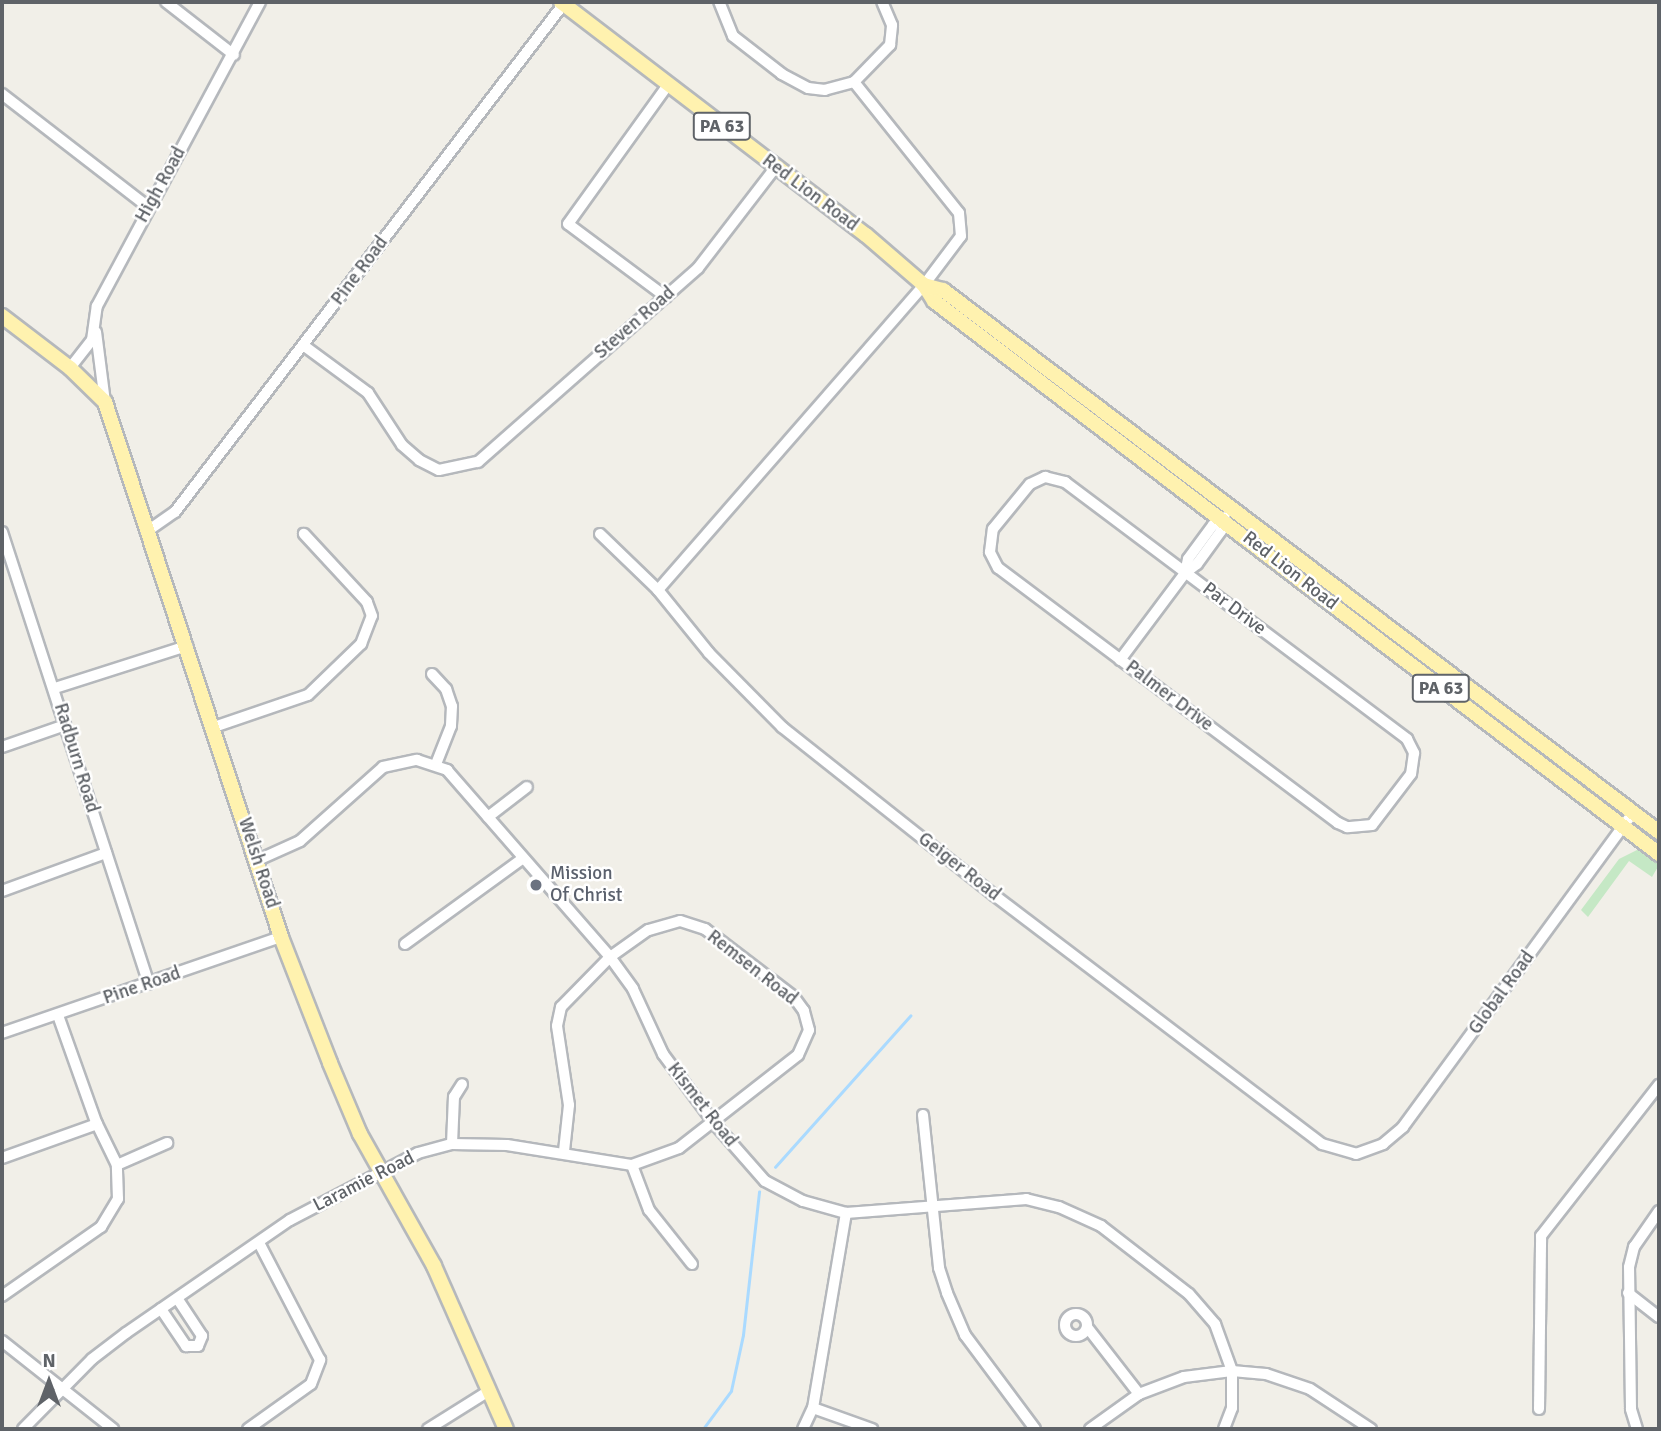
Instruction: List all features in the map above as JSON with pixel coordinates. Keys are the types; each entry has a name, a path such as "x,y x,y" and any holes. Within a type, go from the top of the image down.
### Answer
{"main road":[{"name":"Red Lion Road","path":"563,3 924,285 934,301 1659,832"},
{"name":"Welsh Road","path":"2,316 70,368 105,402 258,860 281,937 346,1101 433,1266 487,1392 506,1429"},
{"name":"Red Lion Road","path":"1228,514 1659,854"}],"street":[{"path":"166,2 234,55"},
{"name":"High Road","path":"70,368 85,352 96,328 97,306 148,207 234,55 260,2"},
{"path":"719,2 733,36 782,74 808,88 825,90 854,82 890,46 892,25 882,2"},
{"name":"Pine Road","path":"146,531 174,512 563,3"},
{"path":"658,590 924,285 961,236 959,214 854,82"},
{"path":"666,297 568,225 668,85"},
{"path":"2,94 148,207"},
{"name":"Steven Road","path":"303,345 368,393 402,444 419,460 439,470 478,462 666,297 706,258 775,167"},
{"path":"96,328 105,402"},
{"name":"Palmer Drive","path":"1045,477 1030,484 993,529 990,552 999,568 1338,823 1357,828"},
{"name":"Par Drive","path":"1045,477 1065,482 1407,739 1414,753 1411,774 1372,825 1357,828"},
{"path":"1120,660 1185,573 1221,531 1228,514"},
{"name":"Radburn Road","path":"2,532 55,688 149,984"},
{"path":"214,727 308,695 361,644 372,616 367,602 304,534"},
{"name":"Geiger Road","path":"600,534 658,590 709,653 782,727 994,895 1322,1144 1356,1154"},
{"path":"55,688 187,646"},
{"path":"258,860 300,841 383,767 417,760 436,764 451,726 452,706 446,690 432,674"},
{"path":"2,747 65,725"},
{"name":"Kismet Road","path":"436,764 447,770 610,957 634,989 663,1054 714,1123 765,1181 803,1200 846,1213 932,1203 1026,1199 1059,1207 1101,1226 1189,1293 1215,1324 1232,1371 1232,1408 1224,1429"},
{"path":"488,817 527,787"},
{"name":"Global Road","path":"1356,1154 1383,1144 1404,1127 1625,829 1633,813"},
{"path":"2,891 106,853"},
{"path":"405,944 522,859"},
{"name":"Remsen Road","path":"564,1151 569,1105 557,1026 561,1007 610,957 665,923 680,921 705,929 794,997 804,1011 809,1030 798,1055 714,1123"},
{"name":"Pine Road","path":"2,1033 281,937"},
{"path":"2,1296 102,1227 115,1207 117,1165 97,1124 58,1014"},
{"path":"452,1144 454,1097 462,1084"},
{"path":"1539,1409 1541,1236 1659,1085"},
{"path":"923,1115 939,1268 965,1335 1035,1429"},
{"path":"692,1264 649,1210 632,1165 679,1148 714,1123"},
{"path":"2,1158 97,1124"},
{"path":"117,1165 167,1143"},
{"name":"Laramie Road","path":"23,1429 59,1390 101,1352 161,1309 290,1220 418,1153 452,1144 564,1151 632,1165"},
{"path":"1637,1429 1631,1409 1628,1293 1634,1247 1659,1211"},
{"path":"803,1429 813,1408 846,1213"},
{"path":"248,1429 309,1386 318,1370 319,1356 259,1242"},
{"path":"1628,1293 1659,1317"},
{"path":"161,1309 186,1346 198,1346 202,1336 177,1298"},
{"path":"1087,1327 1139,1394"},
{"path":"2,1341 59,1390 113,1429"},
{"path":"1090,1429 1139,1394 1184,1377 1232,1371 1266,1374 1310,1389 1371,1429"},
{"path":"428,1429 487,1392"},
{"path":"813,1408 872,1429"}],"green space":[{"path":"1639,849 1659,865 1652,877 1629,861 1588,917 1581,910 1619,859"}],"waterway":[{"path":"775,1167 910,1016"},
{"path":"703,1429 731,1391 743,1335 759,1192"}],"place":[{"name":"Mission Of Christ","path":"536,885"}]}
